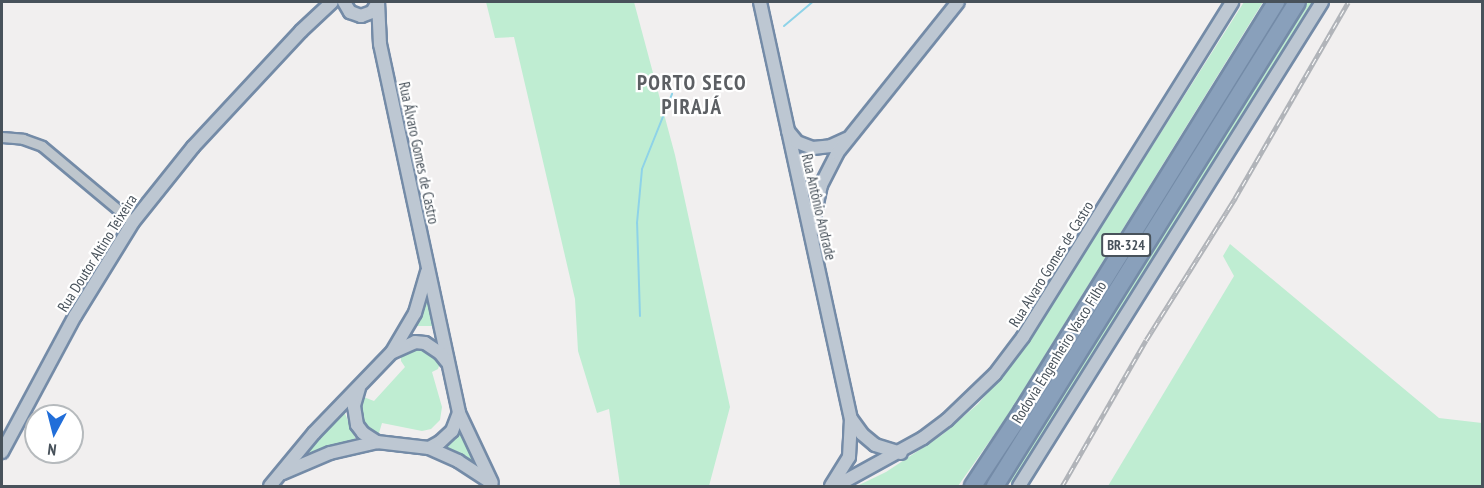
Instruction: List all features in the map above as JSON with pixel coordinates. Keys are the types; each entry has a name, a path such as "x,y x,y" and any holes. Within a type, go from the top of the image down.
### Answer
{"highway":[{"name":"Rodovia Engenheiro Vasco Filho","path":"973,486 1022,412 1276,2"},
{"name":"Rodovia Engenheiro Vasco Filho","path":"995,486 1297,2"},
{"path":"963,486 1022,412"}],"street":[{"name":"Rua Doutor Altino Teixeira","path":"2,452 75,316 133,222 193,147 332,2"},
{"path":"321,13 351,10 372,12 378,2"},
{"path":"378,2 380,44"},
{"name":"Rua Antônio Andrade","path":"760,2 785,126 852,419 849,457 833,486"},
{"path":"810,238 821,185 848,138 958,2"},
{"name":"Rua Alvaro Gomes de Castro","path":"833,486 901,453 947,420 973,397 1023,337 1233,2"},
{"path":"1019,486 1322,2"},
{"path":"351,10 380,44"},
{"name":"Rua Álvaro Gomes de Castro","path":"380,44 459,413 493,485"},
{"path":"785,126 797,142 813,148 831,146 848,138"},
{"path":"2,137 23,139 42,146 133,222"},
{"name":"Rua Álvaro Gomes de Castro","path":"359,387 392,352 416,313 428,268"},
{"path":"392,352 416,342 425,343 440,353 448,363"},
{"path":"359,387 354,405 357,425 363,433 377,442"},
{"path":"270,486 314,433 359,387"},
{"path":"429,447 440,442 452,431 459,413"},
{"name":"Rua Antônio Andrade","path":"852,419 862,434 875,445 901,453"},
{"path":"282,473 330,453 377,442"},
{"name":"Rua Álvaro Gomes de Castro","path":"377,442 429,447 458,461 493,485"}],"green space":[{"path":"486,2 634,2 675,155 730,407 709,486 620,485 609,409 597,413 578,351 575,299 514,37 495,38"},
{"path":"1244,2 1263,2 1008,415 958,486 857,486 886,472 942,435 978,404 1002,376 1026,345"},
{"path":"1308,2 1315,2 1038,450 1012,486 1010,481"},
{"path":"1230,244 1439,418 1482,423 1482,486 1108,486 1234,276 1223,256"},
{"path":"428,292 435,326 417,326"},
{"path":"412,349 426,350 440,363 438,369 432,372 442,407 440,420 431,429 422,431 382,423 379,433 375,434 365,428 358,414 361,396 374,401 405,367 401,361 401,355"},
{"path":"344,411 356,440 301,459 322,434"},
{"path":"460,433 476,468 444,448"}],"waterway":[{"path":"784,26 813,2"},
{"path":"640,316 637,223 642,169 672,94"}],"railway":[{"path":"1062,486 1146,340 1235,198 1348,2"}],"district":[{"name":"PORTO SECO PIRAJÁ","path":"692,95"}]}
